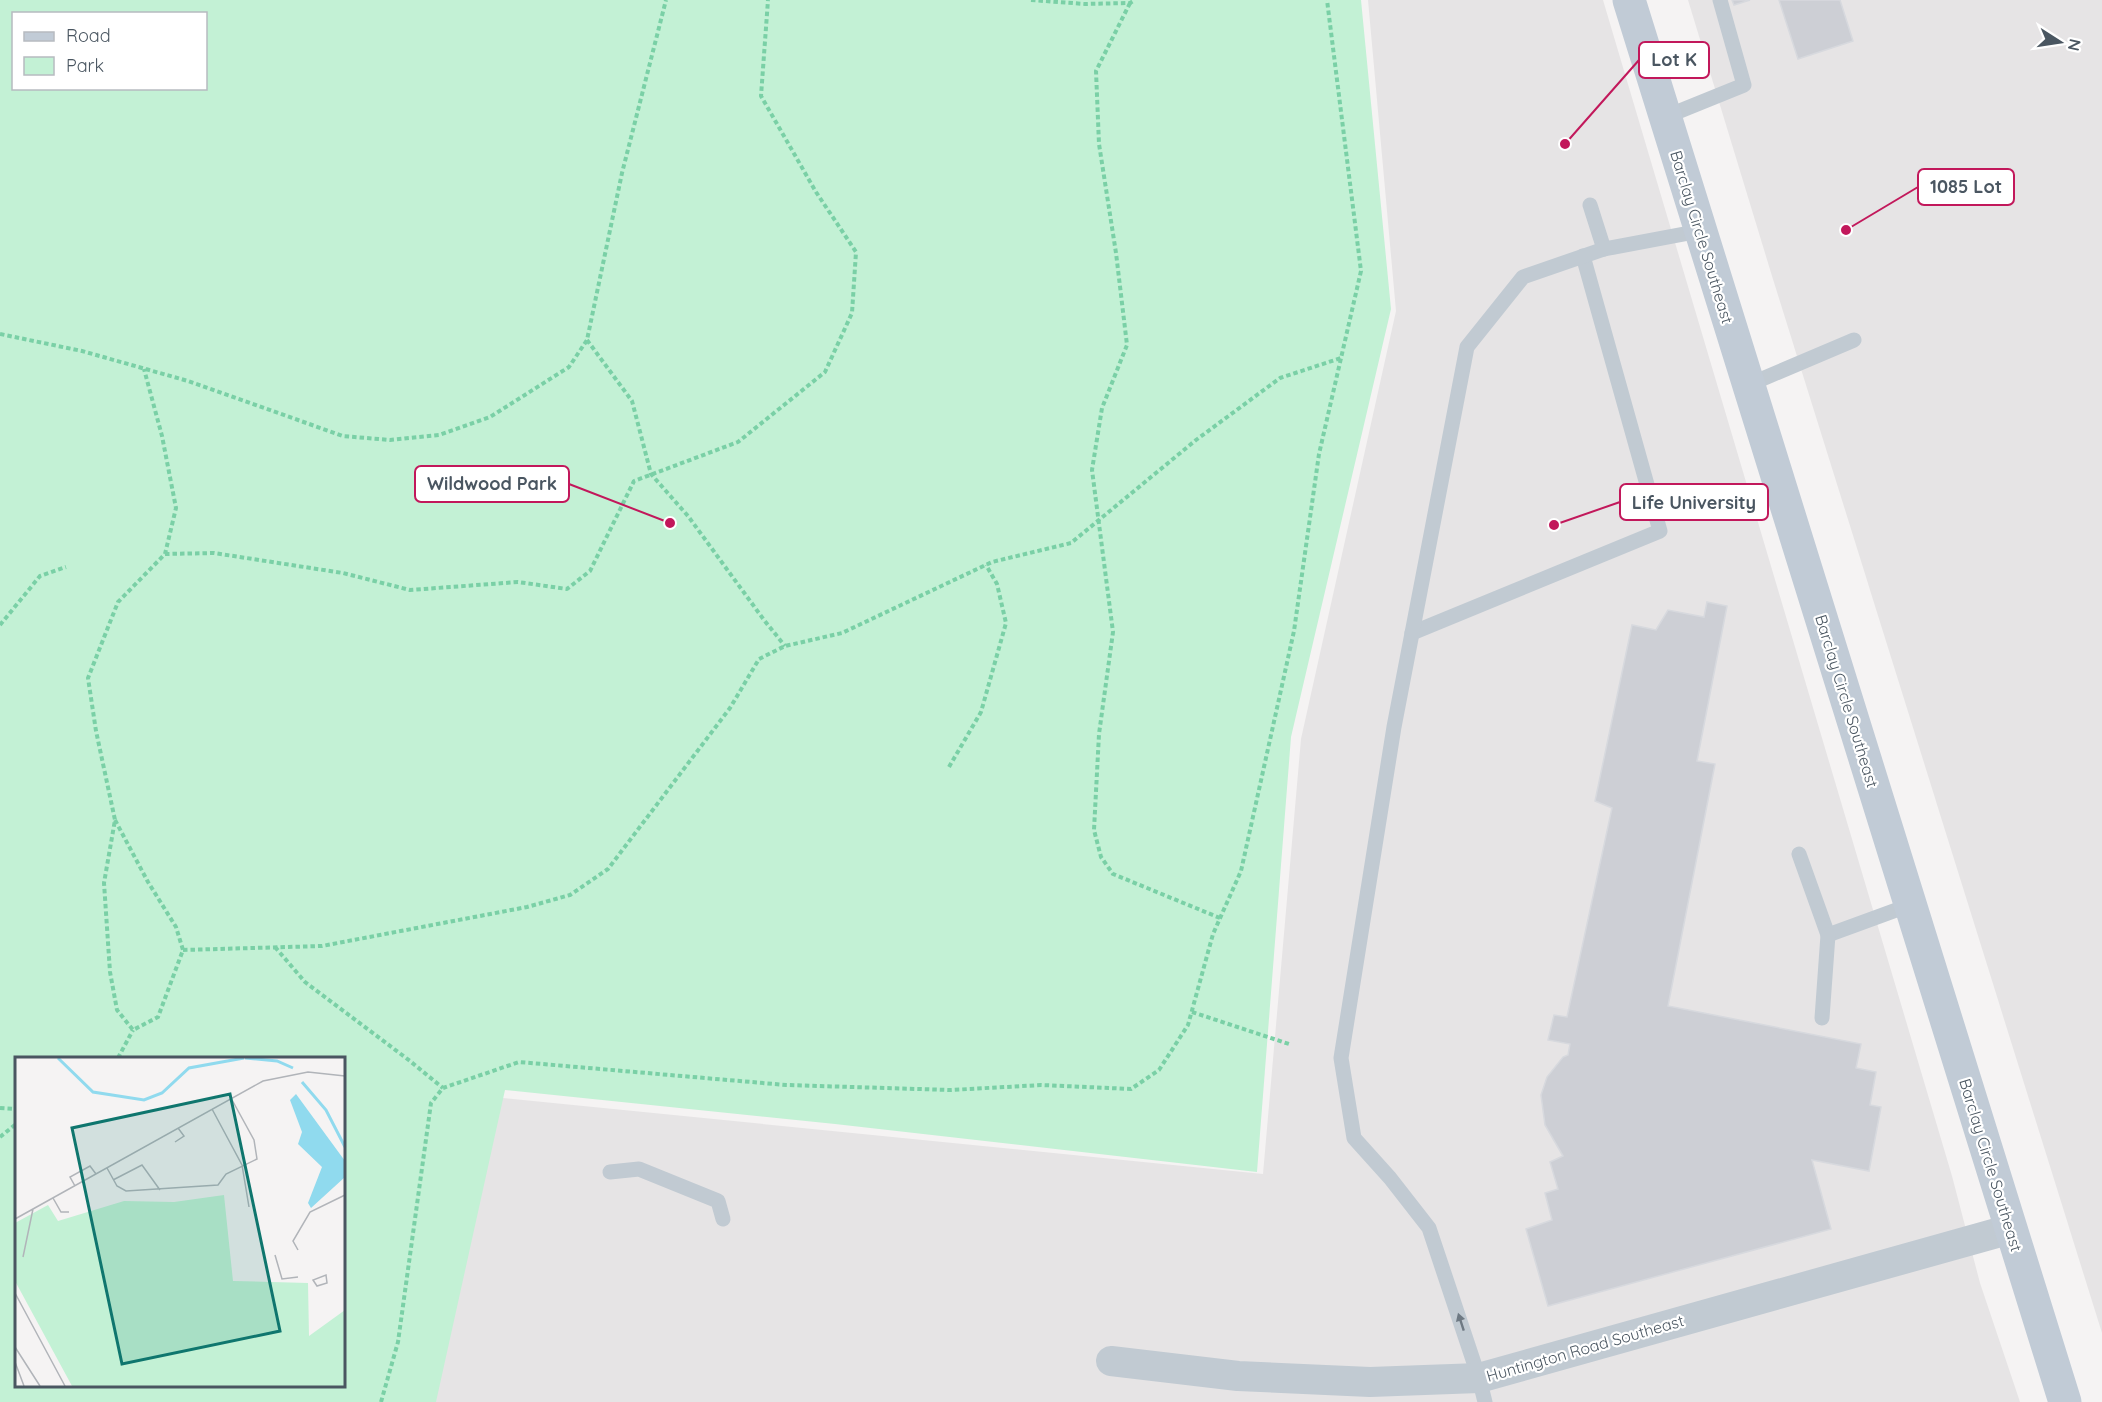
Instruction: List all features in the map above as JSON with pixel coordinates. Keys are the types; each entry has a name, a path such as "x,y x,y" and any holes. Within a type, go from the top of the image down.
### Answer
{"street":[{"name":"Barclay Circle Southeast","path":"1629,0 2065,1402"},
{"name":"Huntington Road Southeast","path":"1111,1361 1250,1376 1482,1390 2011,1229"}],"lane":[{"path":"1665,117 1744,85 1720,0"},
{"path":"1590,205 1604,249"},
{"path":"1482,1390 1429,1228 1354,1137 1341,1058 1382,793 1412,633 1467,347 1523,277 1604,249 1700,231"},
{"path":"1412,633 1660,531 1583,256"},
{"path":"1748,385 1854,340"},
{"path":"1799,854 1828,935 1822,1017"},
{"path":"1828,935 1911,905"},
{"path":"610,1172 639,1169 718,1201 723,1219"}],"path":[{"path":"0,334 82,351 188,381 343,436 390,440 439,435 490,417 569,367 587,340 622,172 666,0"},
{"path":"165,554 214,553 343,573 410,590 518,582 567,589 590,571 634,481 738,442 825,372 852,313 856,252 816,192 761,96 768,0"},
{"path":"1031,0 1085,4 1133,2"},
{"path":"381,1402 398,1342 431,1103 443,1088 519,1062 786,1085 951,1090 1041,1085 1131,1089 1159,1070 1188,1025 1205,959 1241,871 1292,642 1320,454 1361,271 1327,0"},
{"path":"1133,2 1096,71 1099,144 1127,345 1102,408 1092,470 1113,632 1099,734 1094,830 1101,856 1113,874 1220,918"},
{"path":"587,340 632,401 651,474 688,516 785,646"},
{"path":"183,950 322,946 527,907 570,895 608,870 730,708 759,659 785,646 842,633 986,565 1071,543 1196,440 1280,378 1341,358"},
{"path":"119,1057 133,1030 158,1017 183,950 176,927 148,882 115,819 96,731 88,678 118,602 165,554 176,508 162,436 144,369"},
{"path":"949,767 981,712 1006,623 997,584 986,565"},
{"path":"0,625 40,576 66,567"},
{"path":"115,819 104,883 110,972 117,1010 133,1030"},
{"path":"275,947 305,982 410,1060 443,1088"},
{"path":"1192,1012 1289,1044"},
{"path":"0,1107 15,1109"},
{"path":"0,1137 15,1125"}],"shaded area":[{"path":"1368,0 1603,0 1952,1176 1980,1283 2020,1402 425,1402 493,1097 1263,1174 1301,739 1396,311"},
{"path":"1688,0 2102,0 2102,1333 1772,276"}],"green space":[{"path":"0,0 1361,0 1391,309 1291,737 1257,1172 835,1124 505,1090 436,1402 0,1402"}],"building":[{"path":"1732,0 1750,0 1734,5"},
{"path":"1779,0 1840,0 1853,41 1798,59"},
{"path":"1707,602 1727,606 1697,761 1715,764 1668,1006 1861,1044 1856,1068 1876,1072 1870,1105 1881,1107 1869,1171 1812,1160 1831,1229 1548,1306 1526,1229 1552,1220 1545,1193 1558,1189 1550,1162 1563,1156 1545,1125 1541,1095 1547,1077 1563,1057 1568,1055 1570,1044 1548,1040 1554,1015 1567,1017 1612,808 1595,801 1632,625 1656,630 1668,610 1704,617"}],"place":[{"name":"Lot K","path":"1565,144"},
{"name":"1085 Lot","path":"1846,230"},
{"name":"Wildwood Park","path":"670,523"},
{"name":"Life University","path":"1554,525"}]}
